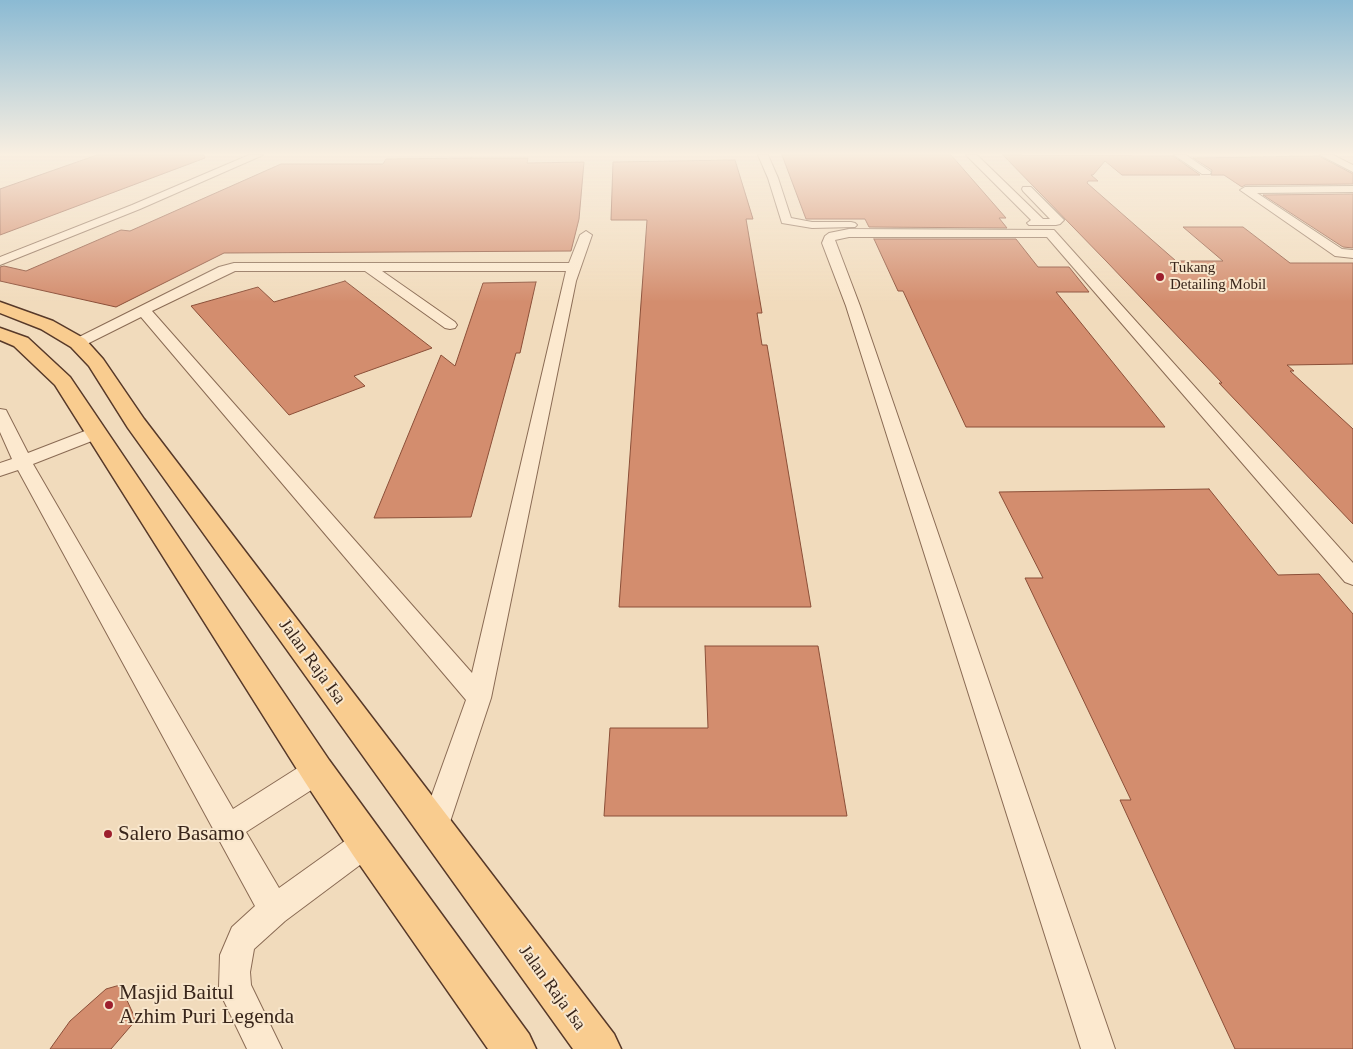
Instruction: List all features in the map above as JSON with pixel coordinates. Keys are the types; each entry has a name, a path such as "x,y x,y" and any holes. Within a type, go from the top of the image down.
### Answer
{"main road":[{"name":"Jalan Raja Isa","path":"0,307 46,325 78,344 96,363 142,431 599,1049"},
{"path":"0,333 20,342 63,381 317,771 366,843 514,1049"}],"street":[{"path":"1,261 139,204"},
{"path":"781,204 786,221 798,224 1056,222 1058,220 1042,204"},
{"path":"1021,204 1040,223"},
{"path":"1266,204 1339,253 1353,254"},
{"path":"1098,1049 853,306 828,244 829,239 833,236 849,233 1050,232 1353,576"},
{"path":"434,828 479,698 574,267 586,235"},
{"path":"78,344 224,270 234,267 574,267"},
{"path":"368,267 450,326"},
{"path":"144,311 479,698"},
{"path":"0,414 23,462 274,910"},
{"path":"0,470 96,433"},
{"path":"228,828 317,771"},
{"path":"265,1049 235,987 236,955 244,938 274,910 366,843"}],"building":[{"path":"0,204 83,204 0,235"},
{"path":"191,204 580,204 579,219 571,251 224,253 116,307 0,281 0,267 4,266 26,271 121,230 130,231"},
{"path":"612,204 748,204 753,219 746,219 762,313 757,313 762,345 767,345 811,607 619,607 647,220 611,220"},
{"path":"800,204 994,204 1006,218 999,218 1007,228 869,227 865,219 806,219"},
{"path":"1051,204 1111,204 1176,261 1223,261 1183,227 1243,227 1290,263 1353,263 1353,364 1287,365 1294,371 1290,371 1353,429 1353,524 1219,383 1222,383"},
{"path":"1277,204 1353,204 1353,248 1343,247"},
{"path":"874,239 1016,239 1038,267 1069,267 1089,292 1056,292 1165,427 966,427 903,291 898,291"},
{"path":"345,281 432,348 354,376 365,386 289,415 191,306 258,287 274,302"},
{"path":"536,282 520,353 516,353 471,517 374,518 441,355 455,366 483,283"},
{"path":"1209,489 1278,575 1319,574 1353,614 1353,1049 1235,1049 1120,800 1131,800 1025,578 1043,578 999,492"},
{"path":"705,646 818,646 847,816 604,816 610,728 708,728"},
{"name":"Masjid Baitul Azhim Puri Legenda","path":"120,985 136,1020 111,1049 50,1049 70,1021 106,989"}],"place":[{"name":"Tukang Detailing Mobil","path":"1160,277"},
{"name":"Salero Basamo","path":"108,834"},
{"name":"Masjid Baitul Azhim Puri Legenda","path":"109,1005"}]}
